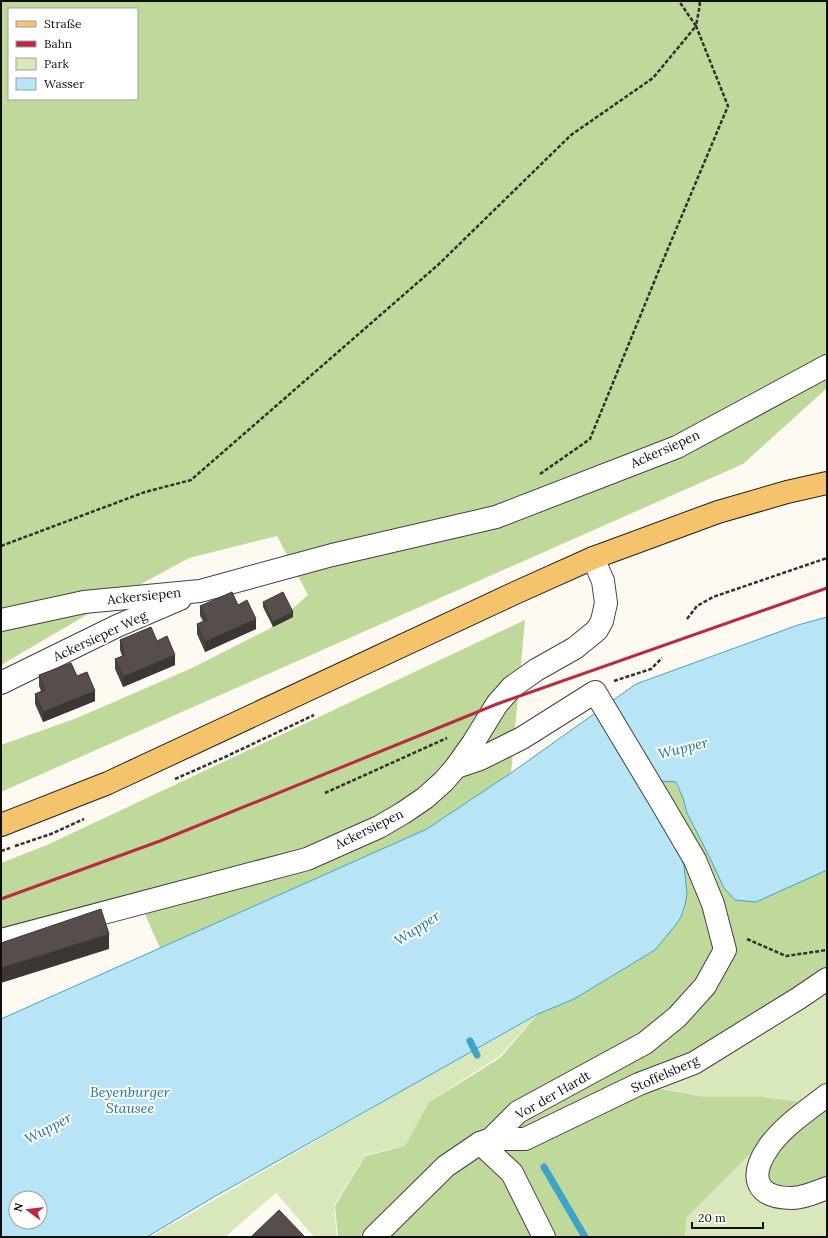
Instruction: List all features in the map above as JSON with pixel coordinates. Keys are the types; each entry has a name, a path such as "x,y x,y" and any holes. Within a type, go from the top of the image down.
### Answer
{"main road":[{"path":"1,825 108,783 593,558 718,512 787,492 827,483"}],"street":[{"name":"Ackersiepen","path":"1,620 84,602 200,591 332,555 496,517 677,447 827,366"},
{"name":"Ackersiepen","path":"1,940 307,858 379,827 403,813 425,798 444,781 473,743 497,704 512,687 536,670 575,648 597,630 602,621 606,603 603,581 593,558"},
{"name":"Ackersieper Weg","path":"1,683 117,626 200,591"},
{"path":"456,767 480,759 599,699"},
{"name":"Vor der Hardt","path":"374,1237 446,1166 485,1141 518,1112 645,1043 678,1017 705,986 725,950 713,904 695,860 599,699"},
{"name":"Stoffelsberg","path":"485,1141 526,1139 639,1084 694,1063 827,979"},
{"path":"827,1095 782,1130 768,1148 758,1165 756,1177 761,1186 769,1194 779,1197 792,1198 809,1195 827,1188"},
{"path":"485,1141 512,1173 544,1237"}],"path":[{"path":"539,474 590,439 728,106 696,26 679,1"},
{"path":"1,546 145,492 191,480 439,264 572,135 654,78 696,26 700,4 698,1"},
{"path":"687,619 697,606 713,597 827,558"},
{"path":"599,699 610,683 651,670 662,658"},
{"path":"325,793 452,736"},
{"path":"748,939 786,956 827,950"}],"green space":[{"path":"1,1 827,1 827,388 743,464 1,792 1,745 77,718 192,668 269,629 308,595 277,536 189,558 119,596 1,665"},
{"path":"525,620 511,773 427,829 160,948 137,897 1,935 1,863 47,845"},
{"path":"662,781 675,782 683,798 687,813 728,893 756,902 827,870 827,979 640,1085 705,1097 763,1097 801,1102 827,1083 827,1181 785,1192 749,1167 750,1154 687,1217 685,1237 338,1237 335,1206 365,1156 405,1146 429,1102 500,1058 538,1014 574,999 655,950 674,927 687,894 685,883 649,792"},
{"path":"827,979 827,1083 801,1102 763,1097 705,1097 639,1084"},
{"path":"536,1016 500,1056 430,1101 405,1146 365,1155 334,1206 337,1237 314,1237 276,1193 225,1237 150,1237 426,1077"},
{"path":"751,1153 749,1167 827,1181 827,1237 685,1237 687,1217"}],"water":[{"name":"Beyenburger Stausee","path":"827,617 827,870 756,902 735,900 724,888 687,813 683,798 676,782 662,781 649,792 678,849 684,866 687,894 681,917 655,950 574,999 538,1014 212,1198 147,1237 1,1237 1,1019 427,829 511,773 636,684 798,625"}],"building":[{"path":"232,592 238,605 247,600 256,619 205,642 197,624 207,620 200,606"},
{"path":"283,592 293,612 273,622 263,602"},
{"path":"151,627 157,641 167,636 175,655 123,677 115,659 125,655 120,640"},
{"path":"71,663 77,676 87,672 95,691 43,712 35,694 45,690 39,675"},
{"path":"101,909 109,934 1,968 1,943"},
{"path":"279,1210 305,1237 251,1237"}],"waterway":[{"path":"470,1041 477,1055"},
{"path":"544,1167 585,1237"}],"railway":[{"path":"1,899 160,841 497,704 827,588"}],"water label":[{"name":"Wupper","path":"683,748"},
{"name":"Wupper","path":"417,928"},
{"name":"Wupper","path":"48,1128"}]}
